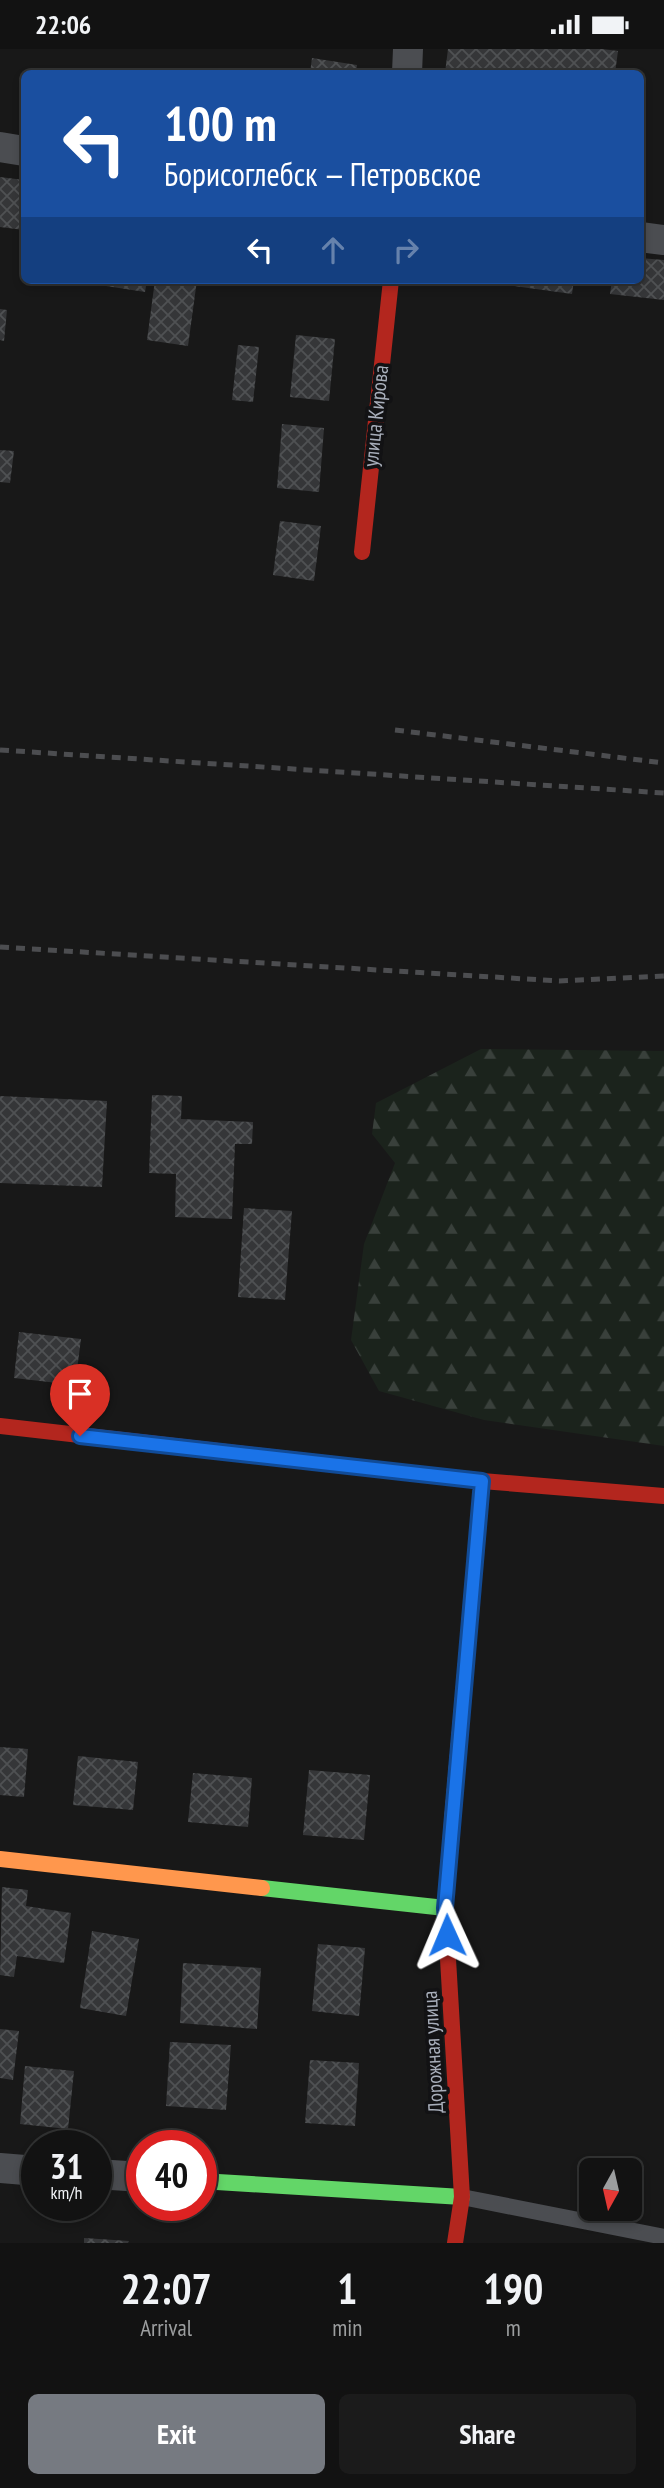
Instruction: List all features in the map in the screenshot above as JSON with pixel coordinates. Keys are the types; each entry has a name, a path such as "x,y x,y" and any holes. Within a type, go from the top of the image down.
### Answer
{"street":[{"path":"407,70 408,49"},
{"path":"0,147 21,150"},
{"path":"644,238 664,240"},
{"name":"улица Кирова","path":"362,552 391,284"},
{"path":"0,1426 482,1481 664,1496"},
{"name":"Дорожная улица","path":"455,2243 462,2197 445,1908 482,1481"},
{"path":"0,1859 445,1908"},
{"path":"0,2168 21,2170"},
{"path":"217,2182 462,2197"}],"lane":[{"path":"462,2197 664,2237"}],"green space":[{"path":"481,1049 664,1051 664,1446 484,1420 379,1391 351,1340 364,1244 395,1163 372,1134 376,1103"}],"building":[{"path":"448,49 618,51 615,70 445,70"},
{"path":"312,58 357,65 356,70 310,70"},
{"path":"0,177 21,180 21,230 0,227"},
{"path":"644,258 664,260 664,300 610,294 611,284 644,284"},
{"path":"106,284 146,284 145,292"},
{"path":"154,284 196,284 188,346 147,340"},
{"path":"514,284 573,284 572,294"},
{"path":"0,309 7,310 4,341 0,340"},
{"path":"296,335 335,339 329,401 290,397"},
{"path":"238,345 259,347 253,402 232,400"},
{"path":"282,424 324,428 319,492 277,488"},
{"path":"0,450 14,451 10,483 0,482"},
{"path":"280,521 321,526 314,581 273,575"},
{"path":"152,1095 182,1096 181,1119 253,1122 252,1144 235,1144 232,1219 175,1217 176,1174 149,1173"},
{"path":"0,1096 107,1101 102,1187 0,1183"},
{"path":"244,1208 292,1211 285,1300 238,1297"},
{"path":"19,1332 81,1339 75,1385 14,1378"},
{"path":"0,1747 28,1749 24,1797 0,1795"},
{"path":"78,1756 138,1762 133,1810 73,1805"},
{"path":"309,1770 370,1775 364,1840 303,1835"},
{"path":"193,1773 252,1778 248,1827 188,1822"},
{"path":"2,1887 28,1890 26,1906 71,1913 64,1963 17,1956 14,1977 0,1975"},
{"path":"92,1931 139,1939 126,2016 80,2008"},
{"path":"318,1944 365,1948 359,2016 312,2011"},
{"path":"183,1963 261,1968 257,2029 180,2023"},
{"path":"0,2029 19,2031 13,2080 0,2078"},
{"path":"170,2042 231,2045 226,2110 166,2106"},
{"path":"310,2060 359,2063 355,2126 305,2123"},
{"path":"25,2066 74,2071 68,2129 20,2124"},
{"path":"84,2238 129,2241 84,2243"}],"railway":[{"path":"395,730 664,763"},
{"path":"0,750 664,793"},
{"path":"0,947 559,981 664,976"}],"traffic: fast":[{"path":"262,1888 445,1908"},
{"path":"217,2182 462,2197"}],"traffic: slow":[{"path":"452,1822 482,1481"},
{"path":"0,1859 262,1888"}],"traffic: jam":[{"path":"362,552 391,284"},
{"path":"0,1426 482,1481 664,1496"},
{"path":"452,1822 445,1908 462,2197 455,2243"}],"route":[{"path":"80,1436 482,1481 445,1908 447,1935"}]}
